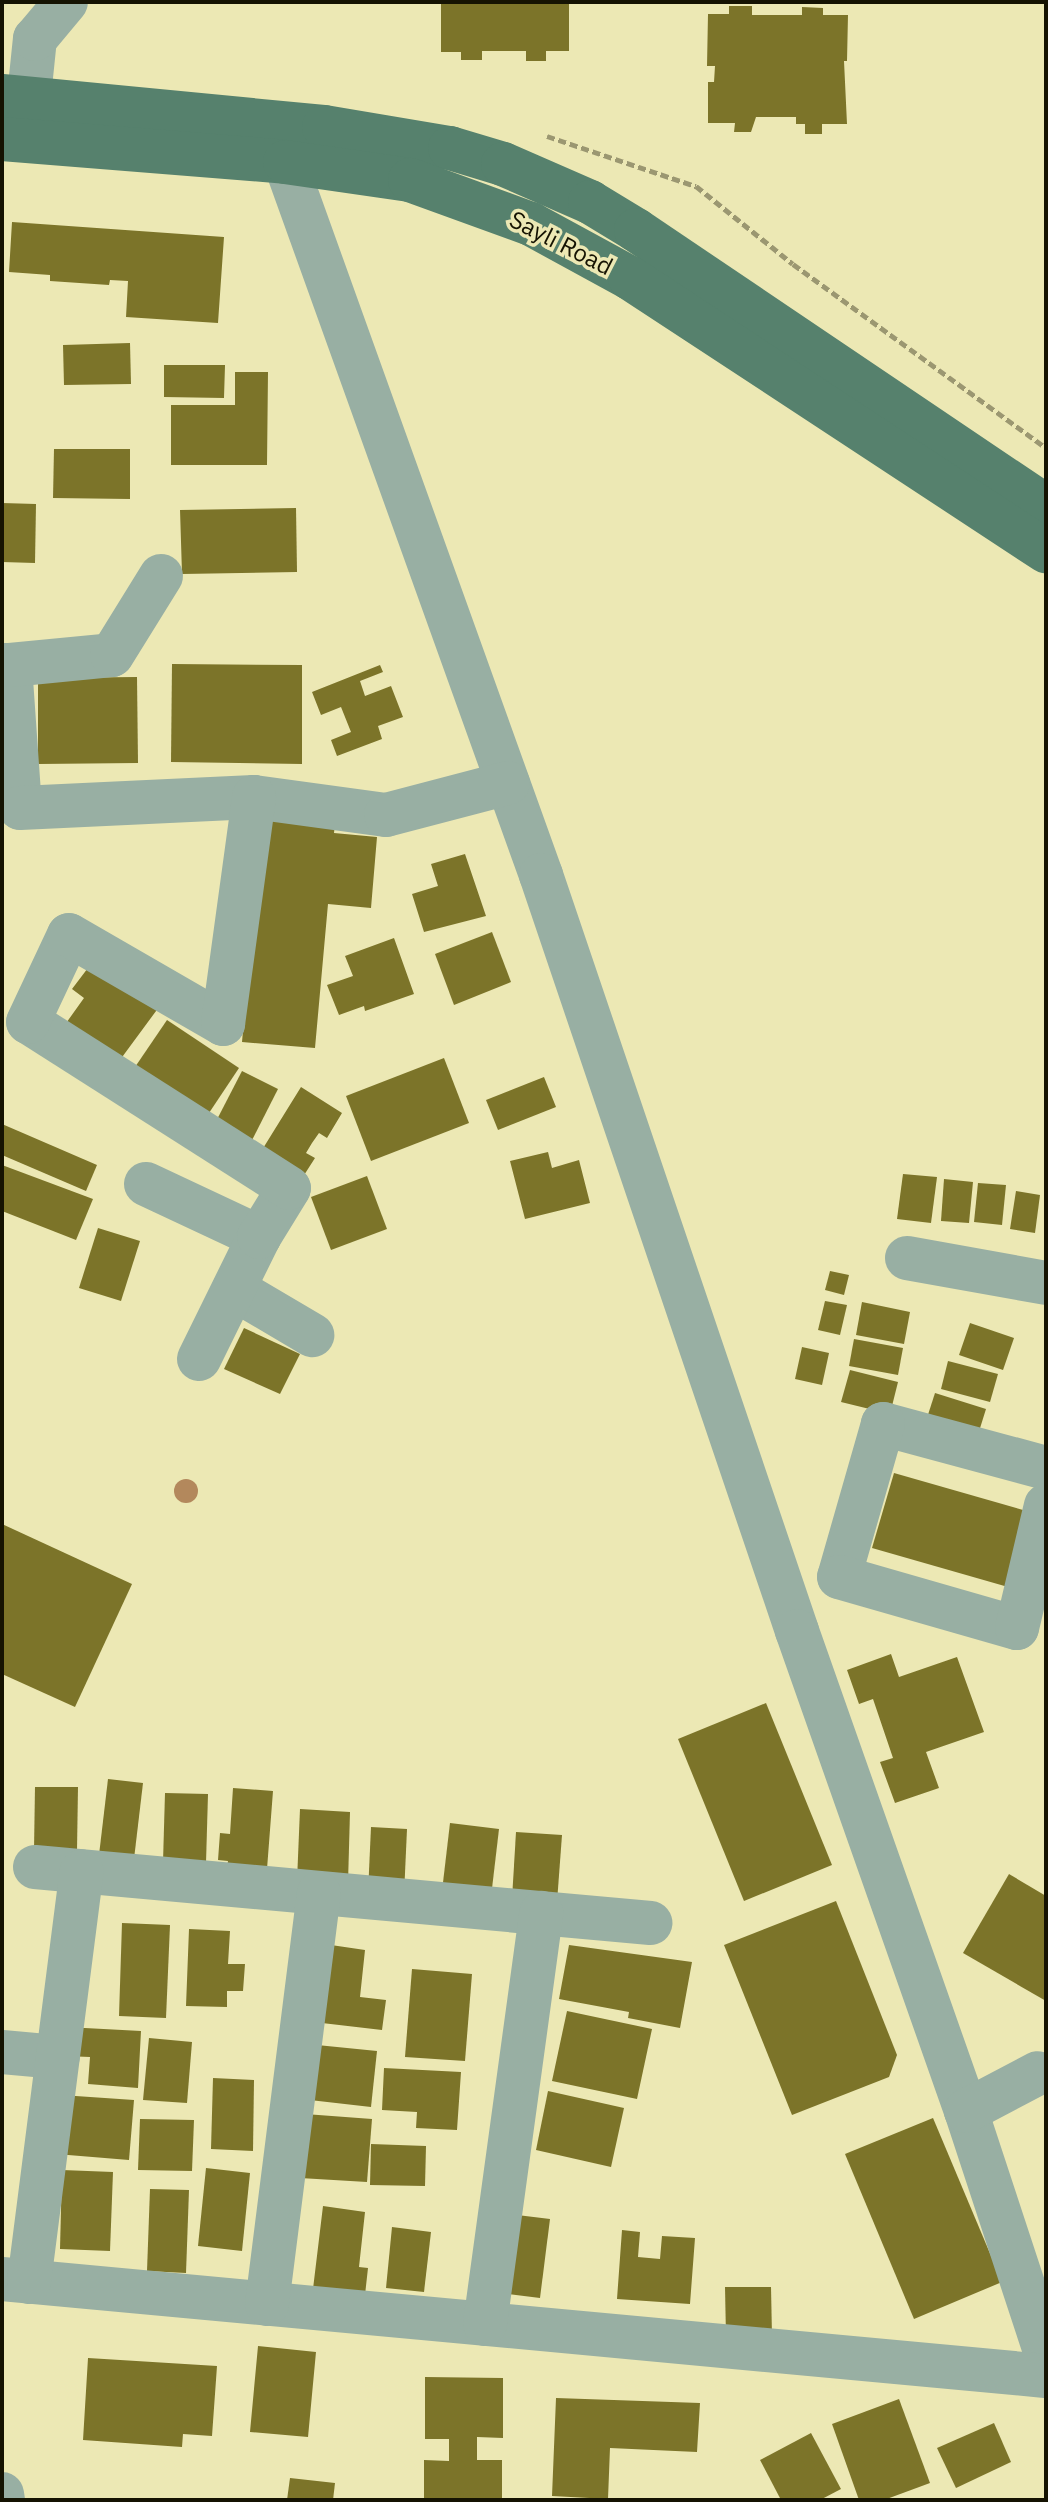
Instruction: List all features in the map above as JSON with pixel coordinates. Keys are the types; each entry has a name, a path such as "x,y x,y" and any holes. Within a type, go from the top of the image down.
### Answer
{"main road":[{"name":"Sayli Road","path":"14,119 410,180 531,224 630,278 1046,551"},
{"path":"14,119 368,134 450,148 550,183 636,230 1046,507"}],"street":[{"path":"14,119 35,39 66,2"},
{"path":"285,162 508,783 797,1631 966,2111 1046,2355"},
{"path":"161,576 112,655 6,665 20,808 254,797 386,815 508,783"},
{"path":"199,1359 259,1237 289,1188 28,1022 69,935 223,1024 254,797"},
{"path":"146,1184 259,1237"},
{"path":"907,1258 1046,1283"},
{"path":"234,1289 312,1335"},
{"path":"1046,1468 883,1424 839,1577 1017,1628 1046,1505"},
{"path":"35,1867 650,1923"},
{"path":"82,1871 58,2057 16,2280 1046,2376"},
{"path":"267,2304 319,1893"},
{"path":"485,2324 541,1913"},
{"path":"2,2052 58,2057"},
{"path":"966,2111 1038,2073"}],"building":[{"path":"441,2 569,2 569,51 546,51 546,61 526,61 526,51 482,51 482,60 461,60 461,52 441,52"},
{"path":"729,6 752,6 752,15 802,15 802,7 823,8 823,15 848,15 847,61 844,61 847,124 822,124 822,134 805,134 805,124 796,124 796,117 756,117 751,132 734,132 735,123 708,123 708,82 714,82 715,66 707,66 708,14 729,14"},
{"path":"12,222 224,237 218,323 126,317 128,281 110,280 109,285 50,281 50,275 9,272"},
{"path":"130,343 131,384 64,385 63,345"},
{"path":"164,365 225,365 224,398 164,397"},
{"path":"235,372 268,372 267,465 171,465 171,405 235,405"},
{"path":"54,449 130,449 130,499 53,498"},
{"path":"2,503 36,504 35,563 2,562"},
{"path":"296,508 297,572 182,574 180,510"},
{"path":"172,664 302,665 302,764 171,762"},
{"path":"380,665 383,672 360,681 365,696 391,686 403,717 378,726 382,739 337,756 331,740 351,732 341,707 321,715 312,692"},
{"path":"137,677 138,763 38,764 38,678"},
{"path":"262,818 335,824 334,833 377,837 371,908 328,904 315,1048 242,1042"},
{"path":"465,854 486,916 424,932 412,894 438,886 431,864"},
{"path":"492,932 511,982 454,1005 435,954"},
{"path":"394,938 414,994 365,1011 364,1006 339,1015 327,985 353,976 345,956"},
{"path":"94,960 159,1007 117,1064 64,1026 84,998 72,989"},
{"path":"167,1020 239,1068 205,1119 133,1070"},
{"path":"444,1058 469,1123 371,1161 346,1096"},
{"path":"242,1071 278,1089 246,1152 210,1133"},
{"path":"544,1077 556,1107 498,1130 486,1100"},
{"path":"301,1087 342,1113 327,1138 319,1133 312,1143 306,1153 315,1158 299,1183 257,1158"},
{"path":"2,1124 97,1165 86,1191 2,1155"},
{"path":"548,1152 552,1168 579,1160 590,1203 525,1219 510,1161"},
{"path":"2,1165 93,1199 76,1240 2,1211"},
{"path":"903,1174 937,1177 931,1223 897,1219"},
{"path":"367,1176 387,1229 331,1250 311,1197"},
{"path":"944,1179 973,1182 969,1223 941,1221"},
{"path":"978,1183 1006,1185 1002,1225 974,1222"},
{"path":"1016,1191 1040,1195 1035,1233 1010,1229"},
{"path":"98,1228 140,1241 121,1301 79,1288"},
{"path":"830,1271 849,1275 844,1295 825,1290"},
{"path":"825,1301 847,1305 840,1335 818,1330"},
{"path":"862,1302 910,1312 904,1344 856,1335"},
{"path":"970,1323 1014,1338 1003,1370 959,1355"},
{"path":"244,1328 300,1354 280,1394 224,1369"},
{"path":"854,1339 903,1348 898,1375 849,1366"},
{"path":"802,1347 829,1353 822,1385 795,1379"},
{"path":"948,1361 998,1374 990,1402 941,1389"},
{"path":"850,1370 898,1382 890,1414 841,1402"},
{"path":"935,1393 986,1409 976,1441 925,1424"},
{"path":"894,1473 1037,1514 1015,1589 872,1548"},
{"path":"2,1524 132,1584 75,1707 2,1674"},
{"path":"891,1654 899,1677 957,1657 984,1732 926,1752 939,1788 895,1803 880,1762 893,1758 873,1699 859,1704 847,1670"},
{"path":"766,1703 832,1865 744,1901 678,1739"},
{"path":"108,1779 143,1783 134,1859 99,1855"},
{"path":"35,1787 78,1787 77,1850 34,1850"},
{"path":"233,1788 273,1791 267,1869 227,1866 228,1861 218,1860 220,1833 230,1834"},
{"path":"165,1793 208,1794 206,1863 163,1862"},
{"path":"300,1809 350,1812 348,1883 297,1881"},
{"path":"450,1823 499,1829 491,1897 442,1891"},
{"path":"371,1827 407,1829 404,1895 368,1893"},
{"path":"516,1832 562,1835 557,1902 512,1899"},
{"path":"1009,1874 1046,1896 1046,2001 963,1953"},
{"path":"836,1901 897,2055 889,2077 792,2115 724,1945"},
{"path":"122,1923 170,1925 166,2018 119,2016"},
{"path":"189,1929 230,1931 228,1964 245,1964 243,1991 227,1991 227,2007 186,2006"},
{"path":"331,1945 365,1950 360,1997 386,2000 382,2030 322,2023"},
{"path":"569,1945 692,1962 680,2028 628,2018 629,2012 559,1999"},
{"path":"412,1969 472,1974 465,2061 405,2057"},
{"path":"567,2011 652,2029 637,2099 552,2081"},
{"path":"66,2027 141,2031 138,2088 88,2084 90,2057 65,2056"},
{"path":"149,2038 192,2042 187,2103 143,2100"},
{"path":"307,2044 377,2051 371,2107 301,2099"},
{"path":"384,2068 461,2072 457,2130 416,2128 417,2112 382,2110"},
{"path":"213,2078 254,2080 253,2151 211,2149"},
{"path":"548,2091 624,2108 611,2167 536,2150"},
{"path":"61,2095 134,2100 129,2160 56,2154"},
{"path":"305,2114 372,2119 367,2182 300,2178"},
{"path":"933,2118 1002,2282 914,2319 845,2154"},
{"path":"140,2119 194,2120 192,2171 138,2170"},
{"path":"371,2144 426,2146 425,2186 370,2185"},
{"path":"206,2168 250,2173 242,2251 198,2246"},
{"path":"62,2170 113,2172 110,2251 60,2249"},
{"path":"150,2189 189,2190 186,2273 147,2271"},
{"path":"323,2206 365,2212 359,2267 368,2268 365,2295 313,2289"},
{"path":"509,2214 550,2219 540,2298 500,2293"},
{"path":"392,2227 431,2232 424,2292 386,2288"},
{"path":"622,2230 640,2232 638,2257 660,2259 662,2236 695,2238 690,2304 617,2299"},
{"path":"725,2287 771,2287 772,2336 726,2337"},
{"path":"258,2346 316,2352 308,2437 250,2432"},
{"path":"88,2358 217,2366 212,2436 183,2434 182,2447 83,2440"},
{"path":"425,2377 503,2378 503,2438 477,2437 477,2460 502,2460 502,2500 424,2500 424,2460 449,2461 449,2439 425,2439"},
{"path":"556,2398 700,2403 697,2452 610,2448 608,2499 552,2496"},
{"path":"899,2399 930,2483 884,2500 859,2500 832,2424"},
{"path":"994,2423 1011,2462 956,2488 937,2448"},
{"path":"811,2433 841,2489 820,2500 781,2500 760,2460"},
{"path":"290,2478 335,2483 333,2500 287,2500"}]}
